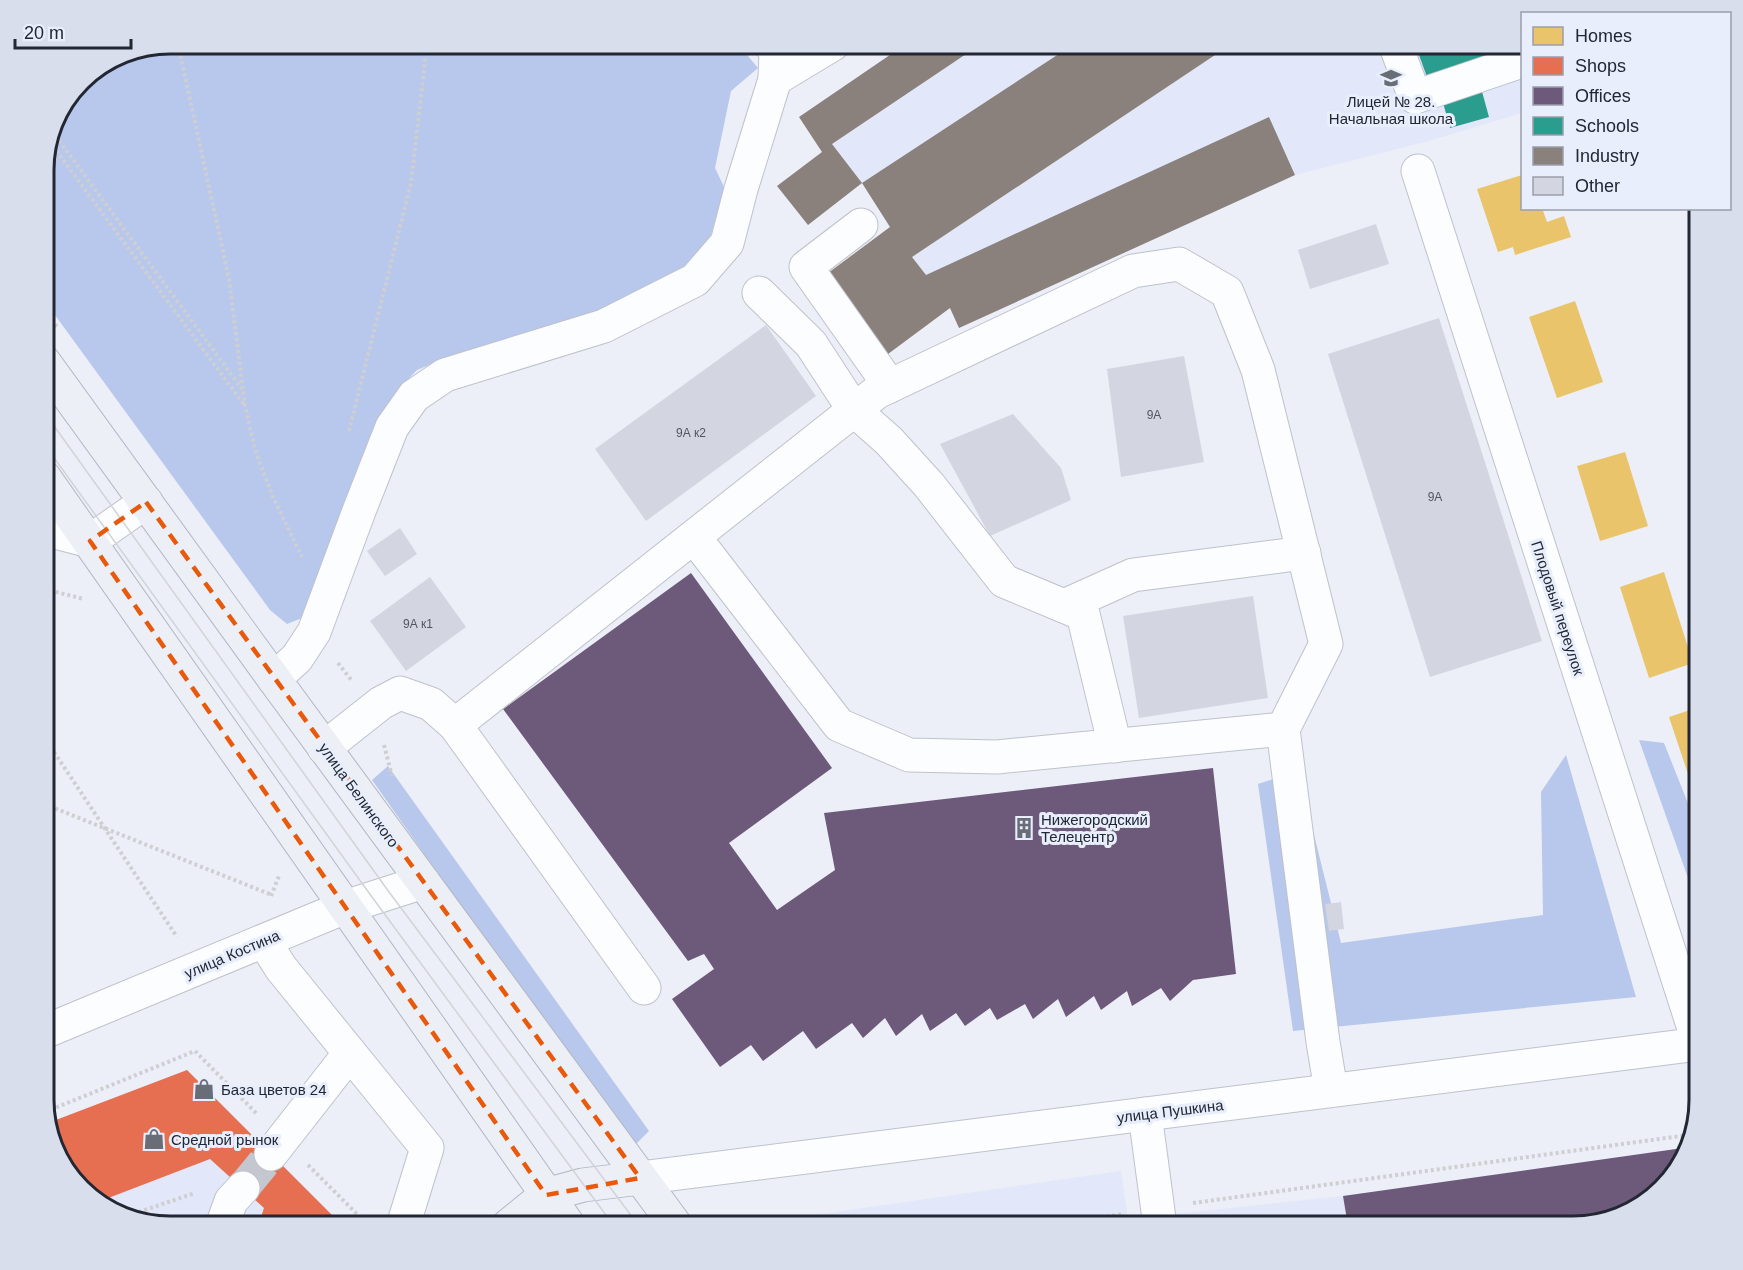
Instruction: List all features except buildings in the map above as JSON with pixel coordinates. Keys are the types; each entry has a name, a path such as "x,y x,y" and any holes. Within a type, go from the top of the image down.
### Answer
{"main road":[{"name":"улица Белинского","path":"54,376 668,1216"},
{"path":"54,491 561,1216"},
{"path":"521,1216 546,1195 583,1185 640,1178"}],"street":[{"path":"274,679 297,658 314,632 392,427 414,396 445,375 604,326 695,280 727,243 775,79 776,54"},
{"path":"775,79 816,54"},
{"path":"1399,54 1415,97 1521,61"},
{"name":"Плодовый переулок","path":"1418,171 1689,1013"},
{"path":"861,225 806,267 890,386"},
{"path":"455,725 877,392 1133,271 1179,264 1227,291 1258,370 1326,644 1283,729 1331,1090"},
{"path":"759,293 811,344 854,410 889,441 929,485 1004,581 1083,614 1114,746"},
{"path":"54,532 90,541 146,502"},
{"path":"694,537 839,725 909,755 997,758 1283,729"},
{"path":"1064,606 1133,575 1304,553"},
{"path":"324,748 381,703 400,693 431,704 455,725 644,988"},
{"name":"улица Костина","path":"54,1028 345,908 423,882"},
{"path":"264,941 281,968 427,1148 406,1216"},
{"name":"улица Пушкина","path":"640,1178 806,1159 1689,1045"},
{"path":"277,1147 350,1053"},
{"path":"1145,1114 1158,1216"}],"path":[{"path":"180,54 229,279 246,406 256,453 273,496 326,603"},
{"path":"347,438 411,183 427,54"},
{"path":"58,139 244,391"},
{"path":"56,150 246,406"},
{"path":"54,591 85,599"},
{"path":"54,752 177,937 167,941"},
{"path":"54,808 273,896"},
{"path":"273,896 280,871"},
{"path":"262,900 273,896"},
{"path":"54,1108 195,1051 277,1147 358,1216"},
{"path":"1164,1216 1683,1136"},
{"path":"139,1212 193,1192 231,1208"}],"highlighted area":[{"path":"146,502 640,1178 546,1195 90,541"}],"shaded area":[{"path":"746,54 758,68 731,91 715,168 725,189 709,241 696,259 672,275 613,306 441,360 417,370 395,393 381,418 338,519 307,616 287,624 270,610 54,314 54,163 63,126 78,99 99,78 112,70 133,60 155,55"},
{"path":"891,54 1521,54 1521,113 1429,141 1295,175 959,328 950,308 890,227 862,183 832,144 822,152 799,117"},
{"path":"1639,740 1664,743 1689,806 1689,881"},
{"path":"1566,755 1636,997 1293,1031 1258,784 1298,771 1341,943 1543,915 1541,792"},
{"path":"388,766 649,1131 632,1148 372,780"},
{"name":"Средной рынок","path":"187,1070 333,1216 170,1216 133,1210 99,1192 78,1171 63,1144 56,1120"},
{"path":"1678,1149 1665,1171 1644,1192 1610,1210 1588,1215 1156,1216 1343,1196"},
{"path":"1121,1171 1128,1216 808,1216"}],"tunnel":[{"path":"243,1188 271,1154"}],"tram line":[{"path":"54,426 389,892 632,1216"},
{"path":"54,458 607,1216"}],"place":[{"name":"Лицей № 28. Начальная школа","path":"1391,78"},
{"name":"Нижегородский Телецентр","path":"1024,828"},
{"name":"База цветов 24","path":"204,1089"},
{"name":"Средной рынок","path":"154,1139"}]}
